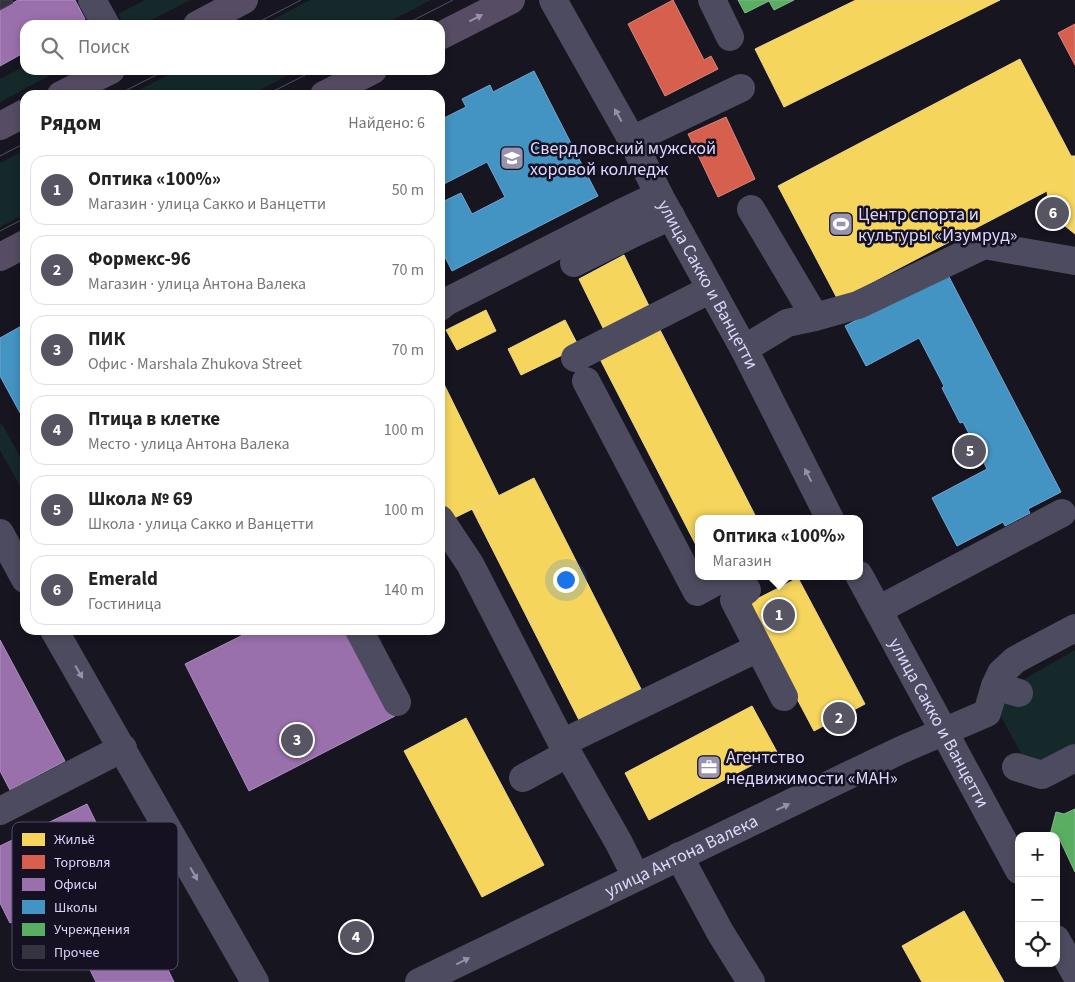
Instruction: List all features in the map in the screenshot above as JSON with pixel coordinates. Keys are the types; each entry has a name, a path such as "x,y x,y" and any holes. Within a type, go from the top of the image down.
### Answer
{"main road":[{"path":"206,20 244,0"},
{"path":"445,33 511,0"},
{"path":"71,90 101,75"},
{"path":"334,90 363,75"},
{"path":"0,126 20,116"},
{"path":"0,257 20,247"}],"street":[{"path":"92,0 103,20"},
{"name":"улица Сакко и Ванцетти","path":"553,0 632,140 665,206 744,349 828,515"},
{"path":"712,0 730,37"},
{"path":"632,140 741,88"},
{"path":"574,263 632,234 665,206"},
{"path":"445,303 621,212 665,206"},
{"path":"751,209 815,317"},
{"path":"744,349 787,323 858,305 984,244 1075,261"},
{"path":"711,289 581,370 696,592 736,583 734,600 784,697"},
{"path":"878,610 1062,513"},
{"path":"445,526 470,564 565,749 636,877"},
{"path":"0,533 20,569"},
{"name":"улица Сакко и Ванцетти","path":"862,580 1015,863"},
{"name":"улица Антона Валека","path":"420,982 901,750 987,713 1007,690 1001,673 1015,660 1075,628"},
{"path":"57,635 165,822"},
{"path":"362,635 396,702"},
{"path":"523,778 565,749 758,648"},
{"path":"0,811 123,748"},
{"path":"1016,767 1042,774 1075,758"},
{"path":"178,846 255,982"},
{"path":"679,856 708,911 751,982"},
{"path":"1060,946 1075,973"}],"green space":[{"path":"145,0 190,0 152,20 121,20 118,14"},
{"path":"310,0 431,0 393,20 272,20"},
{"path":"20,69 20,75 51,75 0,102 0,79"},
{"path":"168,75 288,75 260,90 139,90"},
{"path":"20,153 20,217 0,227 0,163"},
{"path":"2,424 20,457 20,486 0,450 0,425"},
{"path":"1075,650 1075,755 1032,774 991,698"}],"building: Жильё":[{"path":"856,0 1000,0 784,107 755,49"},
{"path":"1020,59 1071,156 1075,156 1075,234 1049,213 1047,191 838,300 778,186"},
{"path":"624,255 650,308 605,332 579,279"},
{"path":"486,310 496,331 457,350 446,330"},
{"path":"565,320 579,347 521,375 508,349"},
{"path":"659,328 755,515 695,515 695,543 600,359"},
{"path":"445,386 499,496 448,521 445,515"},
{"path":"534,478 641,689 579,720 472,509"},
{"path":"794,580 799,580 865,704 814,731 747,604"},
{"path":"752,706 777,752 649,820 625,773"},
{"path":"466,718 544,865 482,897 404,751"},
{"path":"964,911 1004,982 922,982 902,946"}],"building: Торговля":[{"path":"673,0 704,60 711,56 718,69 665,96 628,24"},
{"path":"1075,24 1075,65 1058,33"},
{"path":"726,117 755,179 718,197 688,134"}],"building: Офисы":[{"path":"18,0 75,0 85,19 20,20 20,55 0,66 0,10"},
{"path":"243,635 354,635 395,716 249,791 185,664"},
{"path":"0,640 65,761 10,790 0,771"},
{"path":"87,804 96,822 50,822"},
{"path":"12,840 12,922 10,923 0,903 0,846"},
{"path":"90,970 168,970 174,982 96,982"}],"building: Школы":[{"name":"Свердловский мужской хоровой колледж","path":"534,71 598,196 452,271 445,257 445,201 461,193 472,214 505,197 487,162 445,183 445,118 466,107 462,99 490,85 493,92"},
{"path":"947,273 1061,492 1028,509 1030,513 1005,526 1003,522 957,546 932,498 987,469 963,422 960,423 942,388 944,386 919,338 866,366 845,326"},
{"path":"20,327 20,413 0,376 0,338"}],"building: Учреждения":[{"path":"738,0 794,0 774,10 769,1 745,13"},
{"path":"1075,809 1075,872 1060,840 1060,832 1051,832 1056,812 1064,814"}],"building: Прочее":[{"path":"0,0 12,0 13,3 0,10"}],"tram line":[{"path":"263,20 301,0"},
{"path":"414,20 453,0"},
{"path":"127,90 156,75"},
{"path":"276,90 305,75"},
{"path":"0,156 20,146"},
{"path":"0,231 20,221"}],"place":[{"name":"Свердловский мужской хоровой колледж","path":"512,158"},
{"name":"Emerald","path":"1053,213"},
{"name":"Центр спорта и культуры «Изумруд»","path":"841,224"},
{"name":"Школа № 69","path":"970,451"},
{"name":"Оптика «100%»","path":"779,615"},
{"name":"Формекс-96","path":"839,718"},
{"name":"ПИК","path":"297,740"},
{"name":"Агентство недвижимости «МАН»","path":"709,767"},
{"name":"Птица в клетке","path":"356,937"}]}
